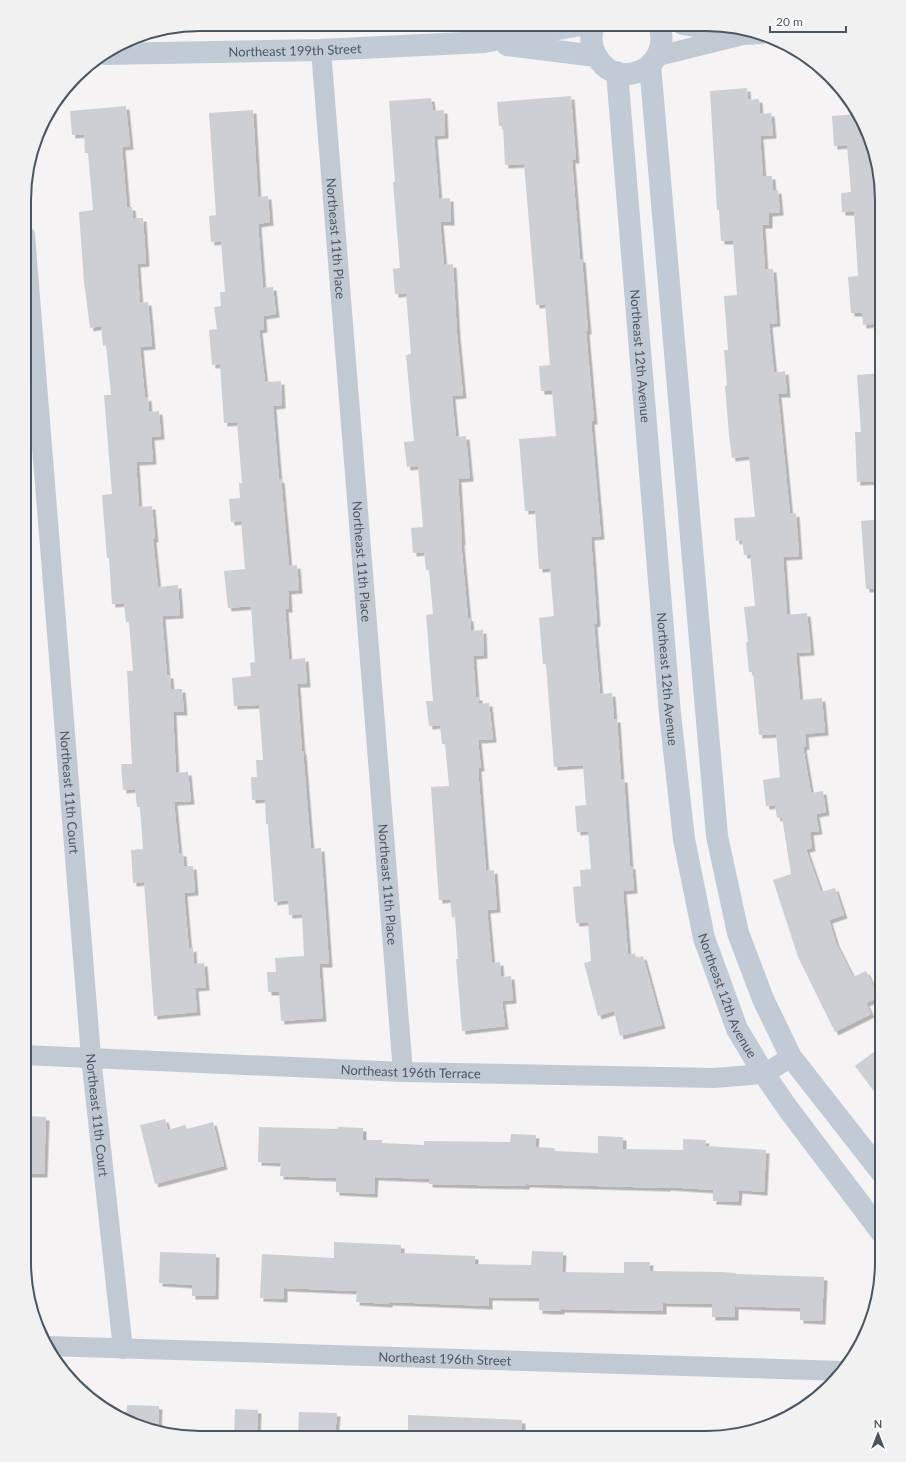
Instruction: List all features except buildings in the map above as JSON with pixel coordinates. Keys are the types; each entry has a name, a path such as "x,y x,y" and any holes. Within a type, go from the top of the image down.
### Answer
{"street":[{"name":"Northeast 199th Street","path":"115,54 321,50 484,42 547,31"},
{"path":"593,31 591,38 596,56 606,67 617,72 628,74 640,72 654,61 742,35"},
{"path":"661,31 661,45 654,61 718,836 738,933 763,999 791,1057 875,1164"},
{"path":"719,31 742,35"},
{"name":"Northeast 199th Street","path":"484,42 596,56"},
{"name":"Northeast 11th Place","path":"321,50 403,1072"},
{"name":"Northeast 12th Avenue","path":"617,72 670,714 684,840 704,938 737,1028 764,1074 789,1110 875,1224"},
{"name":"Northeast 11th Court","path":"31,309 91,1058 123,1349"},
{"name":"Northeast 196th Terrace","path":"31,1055 403,1072 714,1078 764,1074 791,1057"},
{"name":"Northeast 196th Street","path":"54,1346 835,1371"}]}
